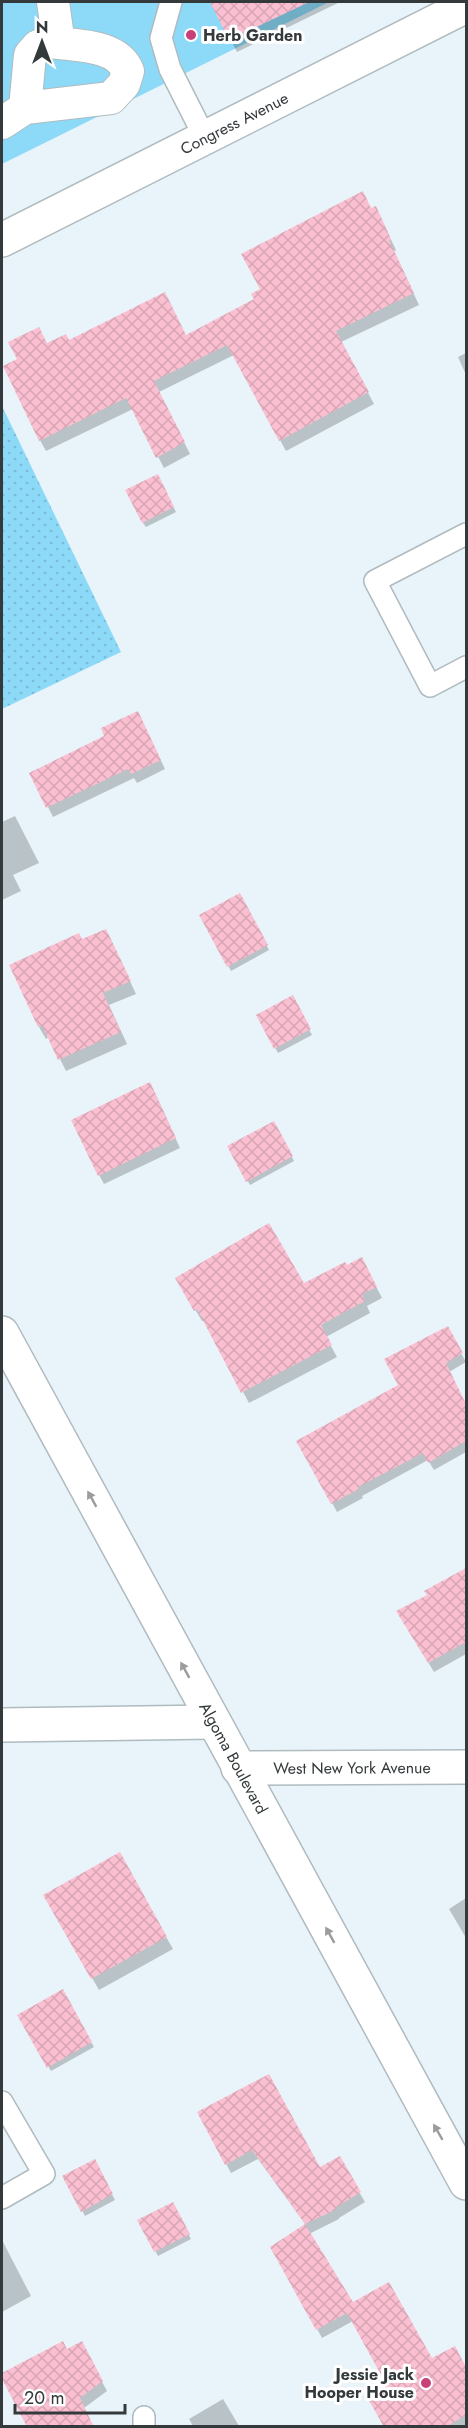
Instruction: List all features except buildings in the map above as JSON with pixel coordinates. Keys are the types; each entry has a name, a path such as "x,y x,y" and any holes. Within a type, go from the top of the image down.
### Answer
{"street":[{"path":"51,42 57,30 53,2"},
{"name":"Congress Avenue","path":"2,240 466,6"},
{"path":"51,42 107,51 124,61 128,70 124,84 111,98 13,116 30,55 38,46 51,42"},
{"name":"Algoma Boulevard","path":"2,1333 466,2182"},
{"path":"2,1725 213,1722"},
{"name":"West New York Avenue","path":"238,1768 466,1767"}],"lane":[{"path":"171,2 161,38 170,69 205,138"},
{"path":"466,534 375,581 430,686 466,667"},
{"path":"2,2102 44,2174 2,2198"}],"shaded area":[{"path":"2,2 329,2 2,164"},
{"path":"2,406 121,652 2,709"}],"place":[{"name":"Herb Garden","path":"191,35"},
{"name":"Jessie Jack Hooper House","path":"426,2383"}]}
